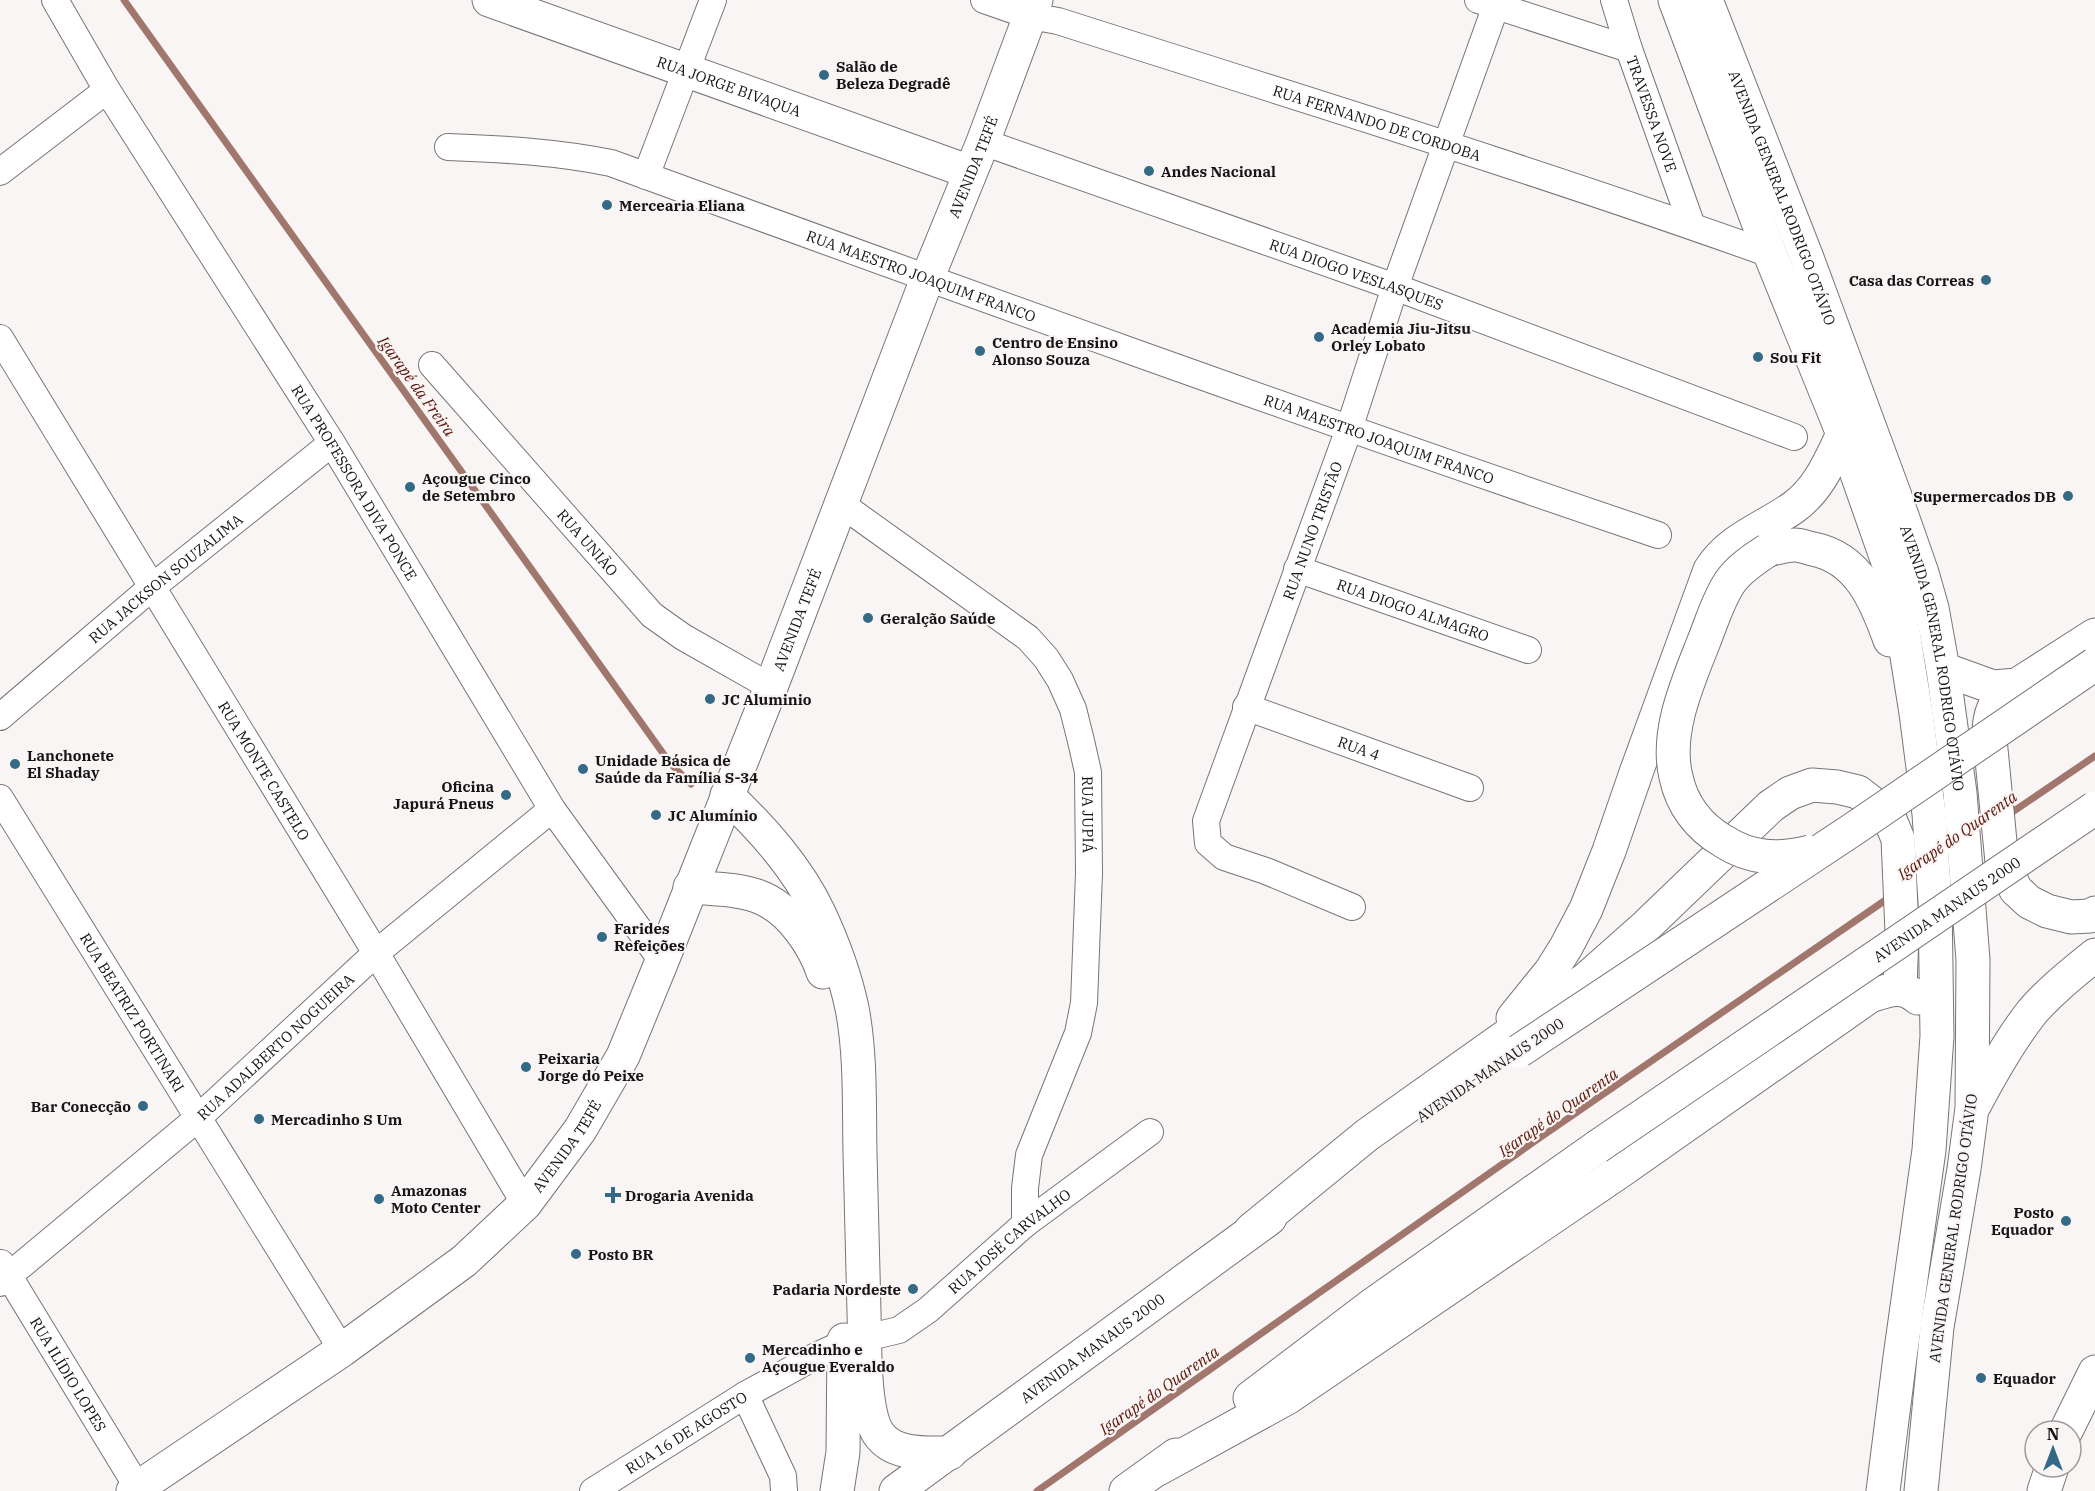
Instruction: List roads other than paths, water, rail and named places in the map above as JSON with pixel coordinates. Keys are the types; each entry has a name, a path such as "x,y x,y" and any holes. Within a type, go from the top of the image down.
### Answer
{"main road":[{"name":"RUA JORGE BIVAQUA","path":"489,0 970,172"},
{"name":"AVENIDA GENERAL RODRIGO OTÁVIO","path":"1675,0 1770,254 1843,434 1889,565 1899,606 1916,713 1929,814 1935,901 1937,1036 1929,1150 1899,1357 1883,1491"},
{"name":"AVENIDA GENERAL RODRIGO OTÁVIO","path":"1706,0 1807,258 1899,507 1932,608 1943,669 1960,793 1973,960 1972,1108 1964,1169 1936,1327 1921,1491"},
{"name":"AVENIDA TEFÉ","path":"136,1489 342,1350 464,1261 525,1204 580,1130 623,1056 662,961 771,687 1033,8"},
{"path":"1482,1055 1551,971 1586,909 1710,570 1718,557 1737,541 1795,506 1813,489 1825,472 1843,434"},
{"path":"1820,850 1788,858 1762,858 1734,848 1705,830 1687,806 1676,777 1674,742 1688,684 1714,614 1730,582 1749,562 1768,550 1795,545 1824,551 1848,565 1863,580 1878,606 1916,713"},
{"path":"2095,635 2017,685 1995,704 1990,713 1989,729 2002,862 2016,890 2029,902 2047,911 2071,917 2090,916 2095,913"},
{"name":"AVENIDA MANAUS 2000","path":"896,1491 1251,1230 1855,828 2095,664"},
{"path":"1943,669 1993,687 2017,685"},
{"path":"1251,1230 1367,1136 1585,980 1647,925 1771,806 1790,793 1812,785 1858,792 1880,809 1891,822 1898,839 1902,932 1900,988"},
{"path":"727,795 781,852 799,877 818,912 836,954 852,1008 858,1065 854,1341 837,1491"},
{"name":"AVENIDA MANAUS 2000","path":"1126,1491 1375,1303 1597,1147 2095,808"},
{"path":"690,887 741,891 766,898 789,914 807,940 821,967 832,1002 837,1042 854,1341 872,1419 878,1434 897,1448 915,1452 950,1453"},
{"path":"1972,1108 1991,1074 2032,1012 2060,983 2095,955"},
{"path":"1158,1469 1287,1398 1870,996 1900,988 1912,993 1924,1004 1937,1036"},
{"path":"2072,1419 2095,1372"}],"street":[{"name":"RUA PROFESSORA DIVA PONCE","path":"55,0 107,90 332,443 552,810 662,961"},
{"path":"646,176 713,0"},
{"name":"RUA FERNANDO DE CORDOBA","path":"984,0 1033,8 1058,21 1692,226 1770,254"},
{"name":"TRAVESSA NOVE","path":"1614,0 1629,49 1692,226"},
{"path":"1491,2 1629,49"},
{"name":"RUA NUNO TRISTÃO","path":"1352,907 1266,871 1224,857 1208,843 1206,821 1349,429 1395,287 1446,146 1491,2"},
{"path":"0,172 107,90"},
{"name":"RUA DIOGO VESLASQUES","path":"983,142 1395,287 1794,437"},
{"name":"RUA MAESTRO JOAQUIM FRANCO","path":"448,147 567,154 611,163 927,279 1349,429 1658,535"},
{"name":"RUA MONTE CASTELO","path":"0,338 376,953 525,1204"},
{"name":"RUA UNIÃO","path":"432,365 652,615 683,637 771,687"},
{"name":"RUA JACKSON SOUZALIMA","path":"0,717 151,588 332,443"},
{"name":"RUA JUPIÁ","path":"841,504 1028,638 1046,658 1060,680 1073,710 1081,741 1088,772 1089,873 1084,1003 1078,1033 1029,1155 1025,1224"},
{"name":"RUA DIOGO ALMAGRO","path":"1297,569 1528,650"},
{"name":"RUA 4","path":"1246,707 1470,788"},
{"name":"RUA BEATRIZ PORTINARI","path":"0,798 342,1350"},
{"name":"RUA ADALBERTO NOGUEIRA","path":"3,1274 198,1118 376,953 552,810"},
{"name":"RUA JOSÉ CARVALHO","path":"854,1341 899,1330 918,1317 1025,1224 1150,1132"},
{"name":"RUA ILÍDIO LOPES","path":"3,1274 136,1489"},
{"name":"RUA 16 DE AGOSTO","path":"593,1491 745,1395 854,1341"},
{"path":"745,1395 783,1476 784,1491"}],"waterway":[{"name":"Igarapé da Freira","path":"124,0 670,763 691,784"},
{"name":"Igarapé do Quarenta","path":"2008,815 2095,756"},
{"name":"Igarapé do Quarenta","path":"1037,1491 1538,1139 1890,897"}],"place":[{"name":"Salão de Beleza Degradê","path":"824,75"},
{"name":"Andes Nacional","path":"1149,171"},
{"name":"Mercearia Eliana","path":"607,205"},
{"name":"Casa das Correas","path":"1986,280"},
{"name":"Academia Jiu-Jitsu Orley Lobato","path":"1319,337"},
{"name":"Centro de Ensino Alonso Souza","path":"980,351"},
{"name":"Sou Fit","path":"1758,357"},
{"name":"Açougue Cinco de Setembro","path":"410,487"},
{"name":"Supermercados DB","path":"2068,496"},
{"name":"Geralção Saúde","path":"868,618"},
{"name":"JC Aluminio","path":"710,699"},
{"name":"Lanchonete El Shaday","path":"15,764"},
{"name":"Unidade Básica de Saúde da Família S-34","path":"583,769"},
{"name":"Oficina Japurá Pneus","path":"506,795"},
{"name":"JC Alumínio","path":"656,815"},
{"name":"Farides Refeições","path":"602,937"},
{"name":"Peixaria Jorge do Peixe","path":"526,1067"},
{"name":"Bar Conecção","path":"143,1106"},
{"name":"Mercadinho S Um","path":"259,1119"},
{"name":"Drogaria Avenida","path":"613,1195"},
{"name":"Amazonas Moto Center","path":"379,1199"},
{"name":"Posto Equador","path":"2066,1221"},
{"name":"Posto BR","path":"576,1254"},
{"name":"Padaria Nordeste","path":"913,1289"},
{"name":"Mercadinho e Açougue Everaldo","path":"750,1358"},
{"name":"Equador","path":"1981,1378"}]}
